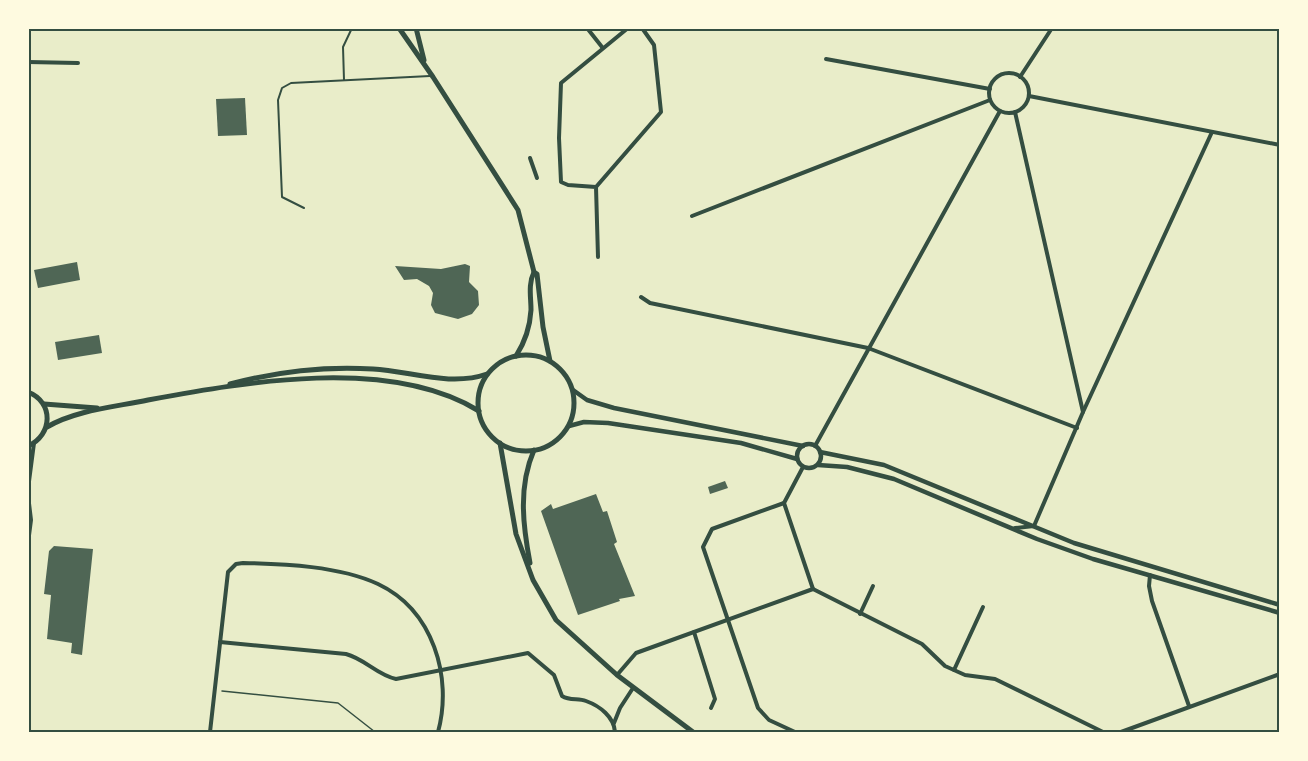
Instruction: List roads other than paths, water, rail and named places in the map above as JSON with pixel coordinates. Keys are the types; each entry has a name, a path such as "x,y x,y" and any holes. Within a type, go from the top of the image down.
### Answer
{"main road":[{"path":"399,28 433,76 518,210 534,272 537,274 550,361"},
{"path":"416,28 428,69"},
{"path":"516,356 525,340 530,322 530,279 534,272"},
{"path":"534,355 550,361 562,370 573,390 575,405 569,426 557,440 534,450 516,450 500,443 486,429 479,411 480,391 488,374 501,362 516,356 534,355"},
{"path":"31,444 47,427 59,420 104,408 319,369 404,371 456,380 488,374"},
{"path":"216,387 298,379 358,379 447,395 479,411"},
{"path":"29,391 44,404 47,413 47,427"},
{"path":"44,404 104,408"},
{"path":"500,443 516,534 534,580 556,620 617,675 693,732"},
{"path":"534,450 524,488 523,516 534,580"}],"street":[{"path":"587,28 602,47"},
{"path":"596,187 568,185 561,182 559,138 561,82 628,28"},
{"path":"598,257 596,187 661,112 654,45 642,28"},
{"path":"1020,77 1052,28"},
{"path":"826,59 990,89"},
{"path":"28,63 78,63"},
{"path":"1014,74 1020,77 1027,85 1029,96 1024,106 1014,112 1000,111 990,100 990,89 1001,75 1014,74"},
{"path":"1029,96 1280,145"},
{"path":"692,216 990,100"},
{"path":"815,446 1000,111"},
{"path":"1014,112 1083,412"},
{"path":"1034,526 1083,412 1212,132"},
{"path":"530,158 537,178"},
{"path":"640,297 650,303 868,348 1077,428"},
{"path":"573,390 587,400 614,408 803,446 815,446"},
{"path":"569,426 584,422 608,423 741,442 797,459 803,467 811,469 818,465 847,467 894,479 1005,526 1093,559 1280,613"},
{"path":"28,489 31,444"},
{"path":"797,459 798,452 803,446"},
{"path":"815,446 820,452 884,465 1074,543 1280,605"},
{"path":"818,465 820,452"},
{"path":"795,732 769,720 759,711 703,547 712,529 784,503 803,467"},
{"path":"28,495 31,520 28,543"},
{"path":"784,503 813,589 921,644 954,670 965,675 995,678 1103,732"},
{"path":"1005,526 1020,529 1034,526"},
{"path":"210,732 228,572 236,564 250,563 339,572 378,584 393,593 416,615 435,648 442,671 444,698 438,732"},
{"path":"1150,575 1149,586 1152,601 1189,706"},
{"path":"860,614 873,586"},
{"path":"617,675 636,653 813,589"},
{"path":"954,670 983,606"},
{"path":"694,632 715,699 711,708"},
{"path":"220,642 346,654 358,657 382,674 396,679 528,653 554,675 562,696 588,702 608,715 614,723"},
{"path":"1120,732 1280,674"},
{"path":"615,732 614,723 620,708 633,688"}],"lane":[{"path":"344,80 343,47 352,28"},
{"path":"304,208 282,197 280,92 291,83 433,76"}]}
